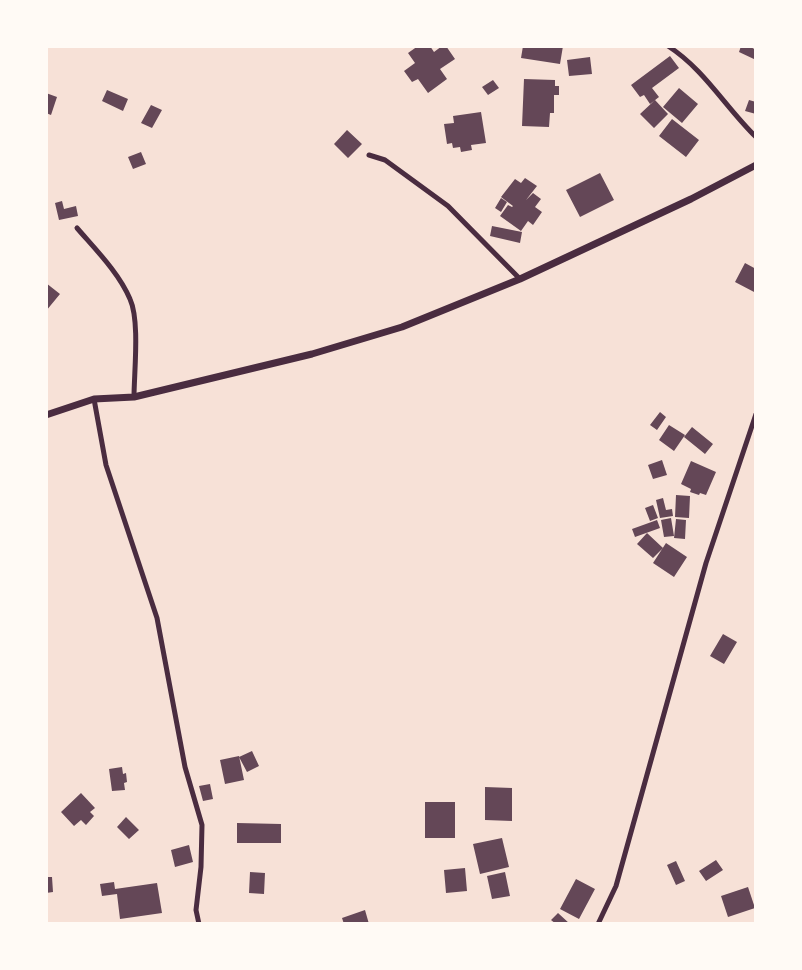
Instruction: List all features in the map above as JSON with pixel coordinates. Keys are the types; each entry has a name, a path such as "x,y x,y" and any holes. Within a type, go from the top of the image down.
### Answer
{"street":[{"path":"668,46 707,81 756,138"},
{"path":"369,154 385,160 448,206 520,279"},
{"path":"46,415 94,399 134,397 312,354 402,327 520,279 691,199 756,165"},
{"path":"77,228 111,268 131,300 135,321 134,397"},
{"path":"94,399 106,465 157,618 185,767 202,825 201,867 196,910 199,924"},
{"path":"598,924 616,886 709,552 756,414"}],"building":[{"path":"418,46 430,46 434,52 446,46 455,59 440,69 447,79 428,93 418,79 412,82 404,71 415,63 408,53"},
{"path":"523,46 563,46 560,64 521,58"},
{"path":"741,46 749,46 756,50 756,60 739,52"},
{"path":"670,56 679,68 652,88 659,97 650,104 644,95 640,97 631,85"},
{"path":"590,57 592,74 569,76 567,60"},
{"path":"524,79 555,80 555,86 559,86 559,95 554,95 554,113 550,113 549,127 522,126"},
{"path":"493,80 499,88 488,95 482,87"},
{"path":"679,88 698,104 682,123 663,107"},
{"path":"107,90 128,99 123,111 102,101"},
{"path":"46,93 57,97 51,115 46,113"},
{"path":"655,100 668,114 654,128 640,114"},
{"path":"749,100 756,102 756,114 745,111"},
{"path":"151,105 162,110 152,128 141,123"},
{"path":"481,112 486,143 471,145 472,150 461,152 460,147 453,148 452,143 447,144 444,124 454,123 453,116"},
{"path":"672,119 699,140 686,157 659,136"},
{"path":"347,130 362,144 348,158 334,144"},
{"path":"141,152 146,164 133,169 128,157"},
{"path":"600,173 614,200 580,217 566,190"},
{"path":"525,178 537,186 526,200 533,193 541,199 535,207 542,212 533,225 528,221 521,231 500,216 508,205 513,206 501,197 515,179 521,183"},
{"path":"501,198 507,202 501,212 495,208"},
{"path":"62,201 64,209 76,206 78,216 59,220 55,203"},
{"path":"492,226 522,232 520,243 490,236"},
{"path":"745,263 756,269 756,293 735,282"},
{"path":"46,283 60,294 46,311"},
{"path":"660,412 666,417 657,430 650,425"},
{"path":"669,425 685,435 674,451 659,440"},
{"path":"692,427 713,444 705,454 684,437"},
{"path":"662,460 667,475 653,479 648,465"},
{"path":"691,461 716,472 706,495 690,492 691,489 681,484"},
{"path":"676,495 690,496 689,518 675,517"},
{"path":"663,498 666,510 672,509 673,516 660,518 656,500"},
{"path":"653,505 658,518 650,521 645,508"},
{"path":"671,518 674,536 664,537 661,520"},
{"path":"676,519 686,520 685,539 674,538"},
{"path":"657,520 660,528 635,537 632,529"},
{"path":"647,533 663,548 653,558 637,544"},
{"path":"666,543 687,557 674,577 653,563"},
{"path":"723,634 737,642 724,664 710,656"},
{"path":"252,751 259,766 247,772 239,757"},
{"path":"239,756 244,780 225,784 220,760"},
{"path":"122,767 123,774 126,773 125,790 112,791 109,769"},
{"path":"210,784 213,799 203,801 199,786"},
{"path":"485,787 512,788 512,821 485,820"},
{"path":"81,793 95,808 90,812 94,816 86,825 81,820 74,826 61,812"},
{"path":"425,802 455,802 455,838 425,838"},
{"path":"126,817 139,830 129,839 117,827"},
{"path":"237,823 281,824 281,843 237,843"},
{"path":"502,838 509,867 480,874 473,844"},
{"path":"189,845 193,862 175,867 171,850"},
{"path":"716,860 723,870 706,881 699,871"},
{"path":"676,861 685,881 676,885 667,865"},
{"path":"465,868 467,891 446,893 444,870"},
{"path":"250,872 265,873 264,894 249,893"},
{"path":"505,872 510,896 492,899 487,876"},
{"path":"46,877 52,877 53,892 46,893"},
{"path":"576,879 595,889 579,919 560,909"},
{"path":"114,882 115,889 157,883 162,913 120,919 117,894 102,896 100,884"},
{"path":"748,887 755,908 728,917 721,896"},
{"path":"365,910 369,924 344,924 342,918"},
{"path":"558,913 570,924 556,924 551,920"}]}
